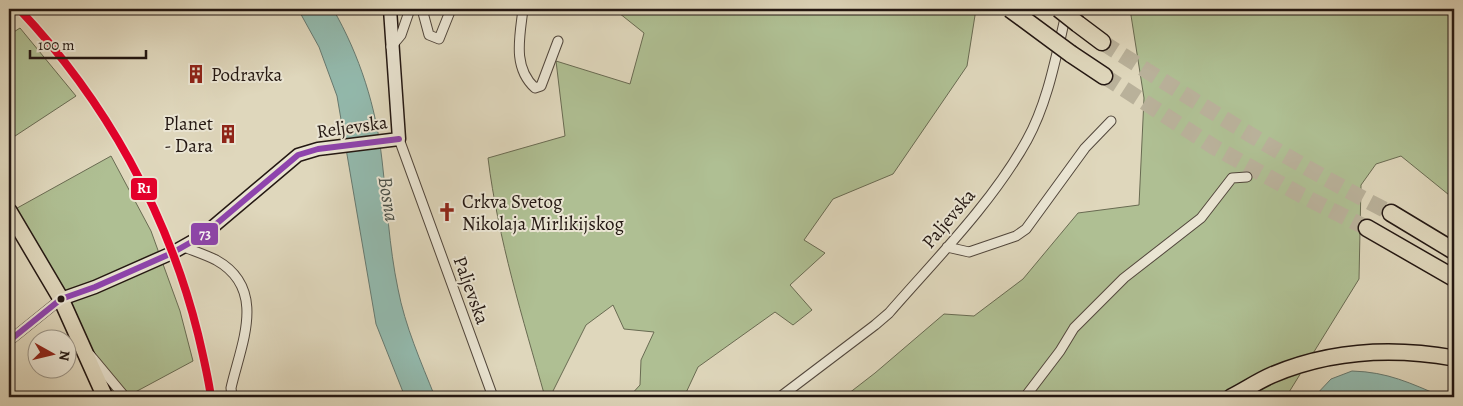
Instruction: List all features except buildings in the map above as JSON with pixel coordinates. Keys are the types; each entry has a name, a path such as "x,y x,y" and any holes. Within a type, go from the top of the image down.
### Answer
{"highway":[{"path":"1010,9 1104,76"},
{"path":"1059,9 1102,42"},
{"path":"1392,213 1454,251"},
{"path":"1367,228 1454,278"}],"main road":[{"name":"Reljevska","path":"60,299 95,287 184,247 212,230 267,180 298,155 318,149 393,140 390,9"},
{"path":"9,210 60,299 106,397"},
{"path":"1232,397 1272,375 1314,360 1351,353 1402,351 1454,358"}],"street":[{"path":"391,48 401,35 410,9"},
{"path":"422,9 429,35 439,40 451,9"},
{"path":"523,9 518,52 520,65 535,88 541,86 558,41"},
{"name":"Paljevska","path":"780,397 875,325 947,247 1001,180 1027,140 1048,89 1068,9"},
{"path":"947,247 969,252 1016,236 1026,229 1085,148 1111,121"},
{"name":"Paljevska","path":"393,140 493,397"},
{"path":"1025,397 1080,322 1124,278 1201,218 1232,178 1247,177"},
{"path":"184,247 217,260 241,284 246,294 248,316 231,388 232,397"},
{"path":"9,341 60,299"},
{"path":"83,347 126,397"}],"green space":[{"path":"614,9 976,9 967,66 893,174 833,199 804,240 825,253 790,285 812,310 793,325 775,312 698,367 684,397 629,397 640,385 641,360 654,332 624,329 613,305 586,325 550,397 545,397 512,279 492,188 488,158 565,136 556,61 630,84 644,33"},
{"path":"1130,9 1454,9 1454,199 1401,156 1376,164 1361,185 1359,279 1286,397 844,397 944,314 974,316 1023,279 1078,213 1139,205 1144,98"},
{"path":"20,28 76,96 9,140 9,35"},
{"path":"111,156 151,231 180,311 193,361 126,397 105,397 78,344 78,328 70,328 10,212"}],"water":[{"path":"298,9 333,9 359,63 376,121 392,257 401,303 414,344 435,397 405,397 376,324 337,96 319,47"},
{"path":"1352,371 1388,376 1443,397 1314,397 1331,379"}],"tunnel":[{"path":"1102,42 1245,131 1354,194 1391,213"},
{"path":"1104,76 1214,147 1301,195 1367,228"}],"transit line":[{"name":"R1","path":"19,9 50,44 106,120 130,160 151,202 185,289 198,334 211,397"},
{"name":"73","path":"9,341 61,299 95,287 172,253 202,236 298,155 318,149 399,139"}],"place":[{"name":"Podravka","path":"196,74"},
{"name":"Planet - Dara","path":"228,134"},
{"name":"Crkva Svetog Nikolaja Mirlikijskog","path":"447,212"}],"water label":[{"name":"Bosna","path":"389,199"}]}
